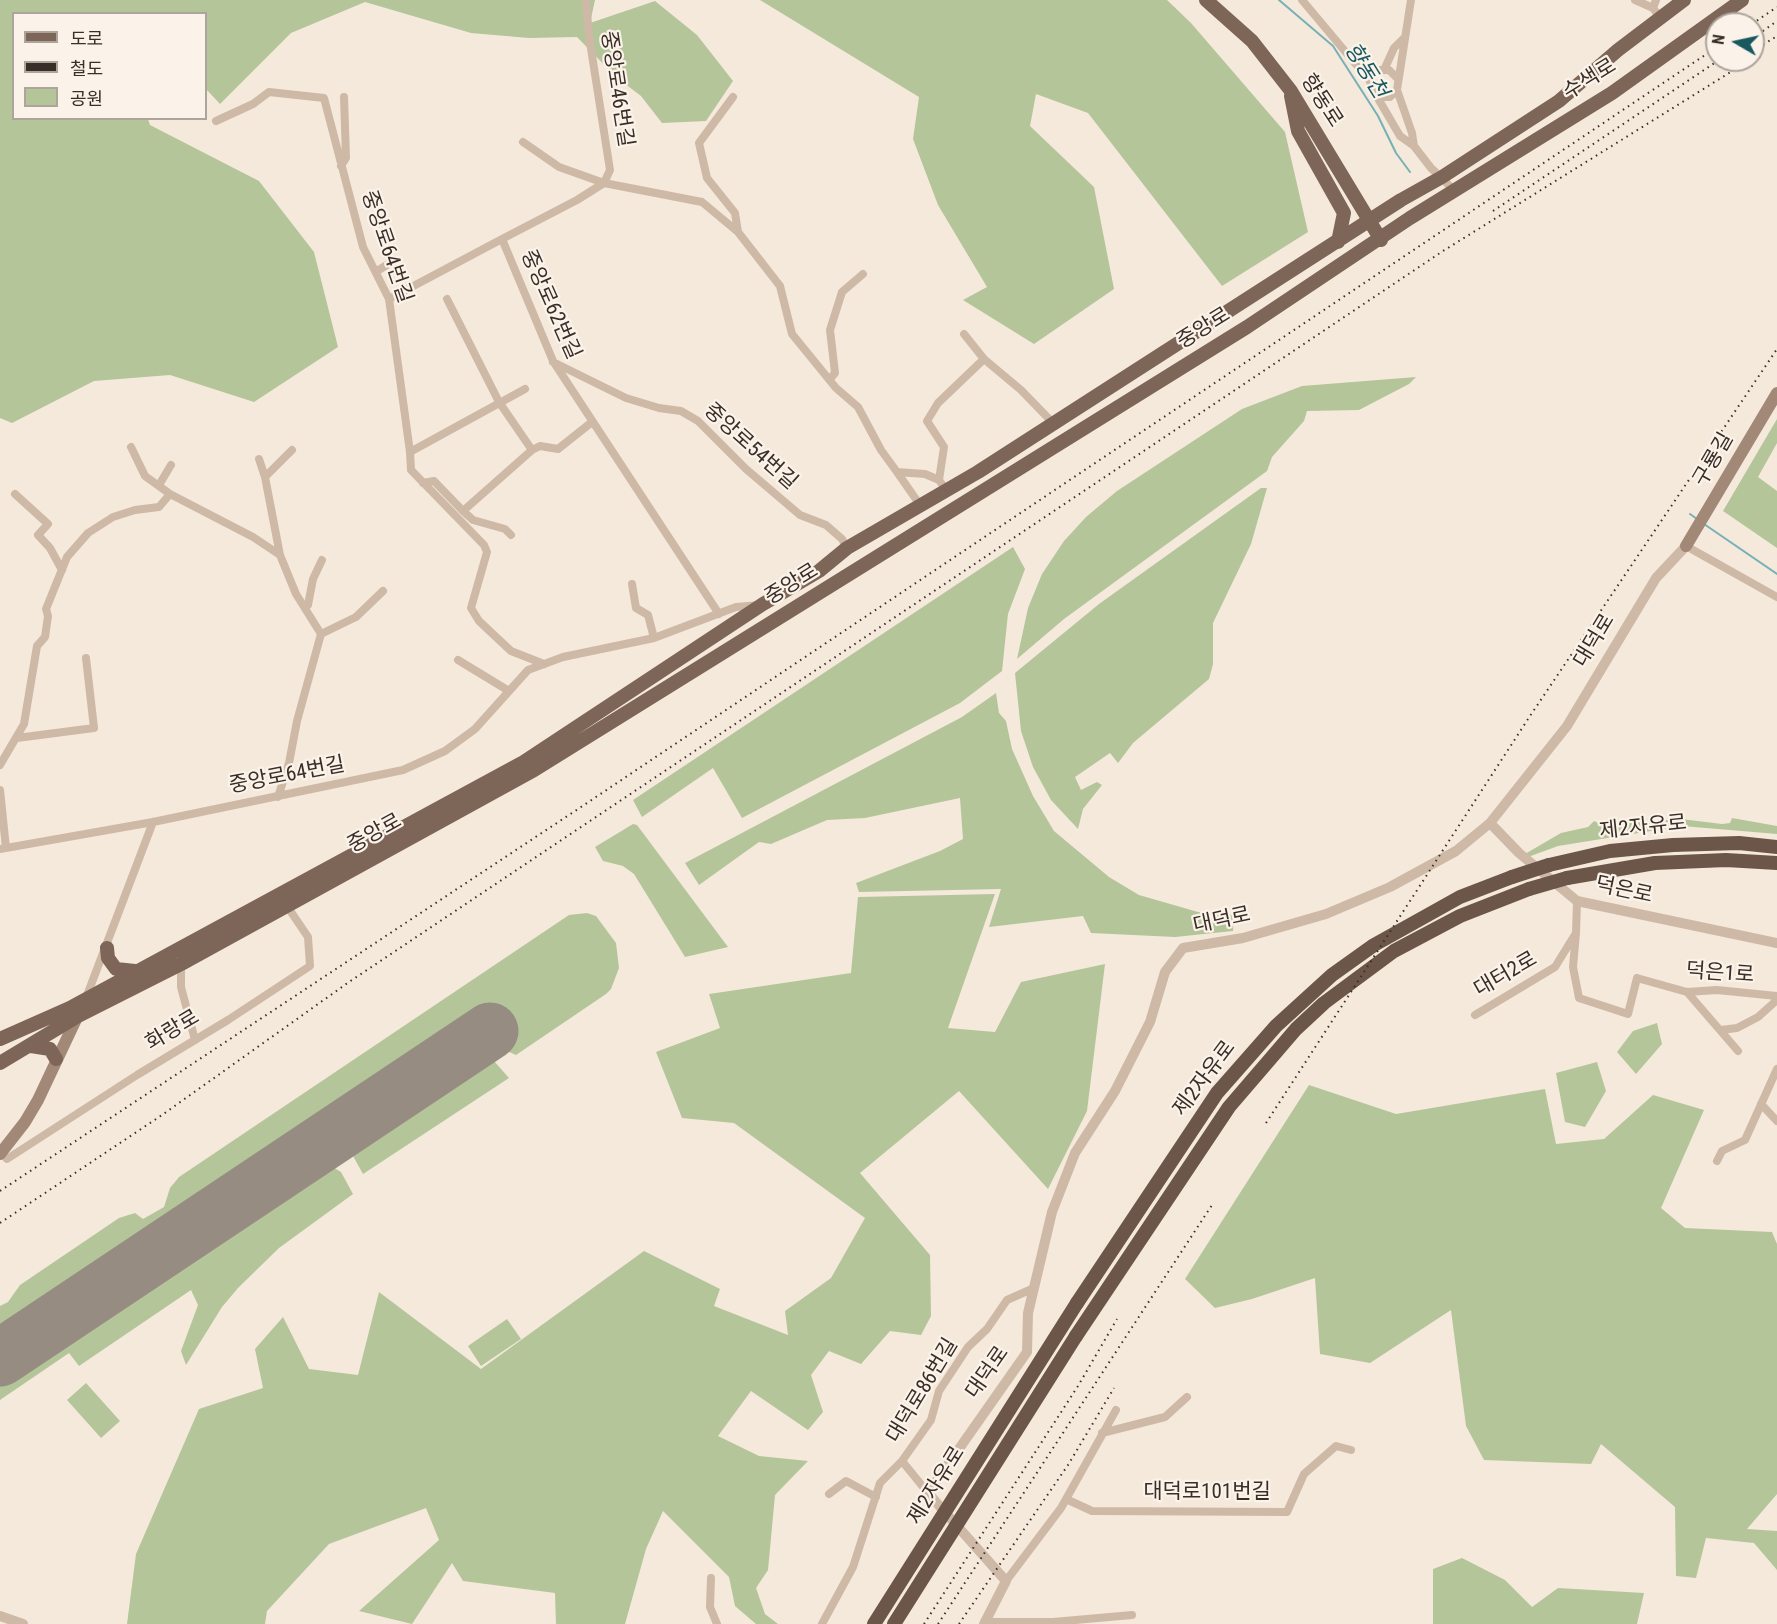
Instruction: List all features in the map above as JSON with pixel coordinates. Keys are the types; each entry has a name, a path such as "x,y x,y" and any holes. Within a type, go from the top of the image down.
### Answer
{"highway":[{"name":"제2자유로","path":"874,1624 1077,1304 1217,1094 1250,1053 1284,1018 1332,975 1374,945 1460,897 1549,865 1610,851 1673,845 1739,843 1777,847"},
{"name":"제2자유로","path":"894,1624 1076,1336 1229,1107 1296,1029 1324,1003 1394,951 1460,916 1529,889 1567,878 1655,863 1726,860 1777,863"}],"main road":[{"name":"향동로","path":"1206,0 1252,41 1290,91 1381,240"},
{"name":"수색로","path":"1442,177 1559,101 1656,8 1684,0"},
{"name":"수색로","path":"1456,192 1573,115 1612,93 1742,0"},
{"path":"1290,91 1298,131 1343,209 1342,228 1338,242"},
{"name":"중앙로","path":"1,1036 86,999 522,763 763,604 819,571 848,548 920,505 942,485 1053,423 1401,200 1442,177"},
{"name":"중앙로","path":"0,1063 31,1047 78,1016 181,964 534,770 1237,333 1381,240 1410,218 1456,192"},
{"name":"구룡길","path":"1688,543 1777,393"},
{"path":"107,948 108,958 116,969 135,971"},
{"name":"화랑로","path":"0,1154 38,1100 86,999"},
{"path":"31,1047 50,1049 56,1059"}],"street":[{"name":"중앙로46번길","path":"586,0 588,36 610,170 604,183"},
{"path":"1302,0 1370,81 1370,86 1400,136 1414,146 1456,192"},
{"path":"1411,0 1403,39 1397,90 1412,133 1414,146"},
{"path":"1635,0 1656,8"},
{"path":"1370,81 1376,73 1384,69 1394,48 1403,39"},
{"path":"1384,69 1397,78"},
{"path":"1376,95 1390,97 1397,90"},
{"name":"중앙로64번길","path":"216,121 253,104 269,92 324,98 363,247 389,299 411,470 484,545 487,552 471,608 479,621 511,651 544,664"},
{"name":"중앙로64번길","path":"341,165 345,158 344,97"},
{"path":"734,97 699,142 707,178 735,213 738,232"},
{"path":"523,142 559,167 604,183 702,202 738,232 780,286 792,334 830,379 858,407 881,450 920,505"},
{"name":"중앙로62번길","path":"604,183 577,200 502,239 553,362 718,614"},
{"path":"389,299 502,239"},
{"path":"377,271 395,260"},
{"path":"830,379 835,374 830,330 842,292 863,274"},
{"path":"447,299 499,402 532,450"},
{"path":"964,334 984,359 1021,390 1053,423"},
{"path":"897,472 924,474 942,485 944,447 927,421 938,403 984,359"},
{"name":"중앙로54번길","path":"553,362 626,398 658,408 681,411 698,422 746,469 801,515 826,525 842,539 848,548"},
{"path":"410,452 525,389"},
{"path":"462,511 532,450 540,446 558,449 592,422"},
{"path":"130,447 145,476 170,494 252,537 280,555"},
{"path":"265,477 292,450"},
{"path":"260,459 280,555 296,594 321,634 297,721 290,763 278,797"},
{"path":"159,485 171,465"},
{"path":"423,483 434,481 473,520 505,529 511,535"},
{"path":"15,494 48,525 38,535 62,570"},
{"path":"0,765 3,756 17,738 27,710 37,646 45,637 48,616 46,609 73,547 88,533 113,517 135,510 159,507 170,494"},
{"path":"1688,543 1777,597"},
{"name":"대덕로","path":"928,1493 1027,1352 1028,1313 1052,1212 1075,1153 1115,1091 1150,1022 1165,972 1183,948 1243,938 1326,914 1390,887 1456,851 1490,822 1567,726 1656,578 1688,543"},
{"path":"305,607 308,605 313,579 322,560"},
{"path":"632,584 636,608 648,615 654,638"},
{"path":"321,634 356,617 383,591"},
{"name":"중앙로64번길","path":"3,849 153,822 404,770 445,751 475,729 528,670 575,654 654,638 736,607 763,604"},
{"path":"17,738 94,728 86,658"},
{"path":"458,660 510,691"},
{"path":"0,790 3,849"},
{"path":"86,999 153,822"},
{"name":"덕은로","path":"1490,822 1519,853 1577,901 1777,943"},
{"name":"대터2로","path":"1475,1014 1555,968 1576,933 1577,901"},
{"name":"화랑로","path":"0,1154 8,1159 137,1074 195,1040 310,966 308,937 287,906"},
{"name":"덕은1로","path":"1576,933 1573,967 1579,998 1628,1014 1637,978 1687,992 1717,990 1777,998"},
{"path":"181,964 181,987 195,1040"},
{"path":"1687,992 1738,1051"},
{"path":"1721,1030 1737,1028 1758,1017 1777,998"},
{"path":"1717,1161 1722,1151 1745,1140 1777,1069"},
{"path":"1761,1104 1777,1121"},
{"name":"대덕로86번길","path":"822,1624 840,1596 853,1567 880,1483 902,1461 931,1420 939,1391 968,1347 987,1329 1007,1300 1034,1288"},
{"path":"1102,1433 1165,1417 1187,1397"},
{"path":"1116,1410 1066,1499 1006,1581 984,1623 1053,1622 1132,1615"},
{"name":"대덕로101번길","path":"1066,1499 1092,1511 1287,1512 1304,1474 1336,1446 1351,1450"},
{"path":"902,1461 1006,1581"},
{"path":"829,1494 846,1481 876,1497"},
{"path":"711,1578 710,1607 717,1624"},
{"path":"0,1616 23,1624"}],"green space":[{"path":"0,0 595,0 590,23 655,1 697,35 733,81 706,121 662,123 641,96 616,77 577,37 529,38 471,33 365,2 291,33 220,104 207,90 207,12 12,12 12,120 148,120 150,125 259,181 314,252 338,347 254,402 170,375 94,381 12,423 0,418"},
{"path":"760,0 1167,0 1191,23 1285,132 1308,232 1222,286 1088,113 1036,94 1030,126 1094,187 1114,289 1034,344 963,300 987,287 938,205 913,139 919,97"},
{"path":"1416,377 1409,384 1359,410 1307,411 1304,421 1272,457 1267,471 1064,619 1017,659 1028,608 1042,574 1064,541 1086,517 1117,491 1242,409 1302,386"},
{"path":"1777,419 1777,443 1758,477 1777,491 1777,548 1723,511"},
{"path":"1261,488 1267,488 1251,544 1213,623 1213,664 1209,679 1133,743 1118,763 1110,753 1075,777 1081,790 1097,782 1102,785 1083,809 1078,829 1051,800 1033,767 1021,731 1015,673 1099,604"},
{"path":"1013,547 1025,569 1008,614 1002,671 960,703 742,818 713,768 642,817 633,800"},
{"path":"996,693 999,713 1006,721 1012,749 1033,796 1054,831 1109,877 1139,895 1198,912 1234,915 1233,931 1175,937 1091,933 1083,916 989,927 1001,889 859,892 856,883 940,851 963,839 960,798 865,818 827,820 771,844 759,842 699,885 685,863 962,717"},
{"path":"1732,818 1777,826 1777,834 1682,826 1558,846 1528,857 1525,854 1561,833 1588,827 1594,821 1603,825 1681,819 1722,824 1730,823"},
{"path":"633,824 637,825 728,947 685,957 634,874 623,866 603,861 595,847"},
{"path":"995,894 948,1028 995,1032 1021,982 1105,964 1087,1111 1048,1189 959,1091 860,1173 930,1255 931,1316 921,1335 890,1331 861,1364 829,1351 811,1375 823,1412 808,1430 751,1391 718,1436 759,1456 808,1461 775,1495 768,1570 756,1588 765,1614 778,1624 756,1624 735,1606 729,1577 663,1511 646,1549 625,1624 556,1624 555,1593 463,1581 452,1563 412,1624 359,1611 439,1540 426,1508 329,1544 267,1611 265,1624 127,1624 136,1554 199,1409 263,1388 255,1349 283,1317 309,1369 358,1375 379,1292 481,1369 644,1251 720,1289 714,1306 788,1335 785,1311 831,1278 865,1218 734,1123 682,1118 656,1052 720,1028 709,994 851,973 858,897"},
{"path":"587,913 596,916 616,943 619,968 611,989 606,994 516,1055 507,1051 488,1019 0,1346 0,1306 8,1302 20,1285 119,1218 135,1213 143,1219 164,1207 170,1188 179,1177 569,915"},
{"path":"1657,1023 1662,1044 1636,1074 1617,1052 1633,1031"},
{"path":"482,1058 494,1061 509,1078 363,1174 353,1156 355,1140 360,1134 475,1060"},
{"path":"1597,1062 1606,1091 1585,1127 1565,1122 1556,1073"},
{"path":"1309,1085 1396,1114 1545,1089 1556,1144 1604,1139 1653,1095 1704,1110 1661,1208 1685,1228 1772,1232 1777,1244 1777,1494 1747,1529 1777,1531 1777,1570 1754,1543 1706,1538 1696,1578 1676,1576 1675,1507 1601,1444 1591,1464 1484,1460 1466,1426 1451,1310 1370,1363 1320,1354 1315,1278 1252,1299 1215,1308 1185,1279"},
{"path":"319,1164 328,1164 341,1172 353,1194 279,1248 238,1288 222,1307 186,1365 181,1351 198,1305 191,1290 79,1366 69,1353 0,1400 0,1375"},
{"path":"507,1319 521,1339 481,1366 468,1346"},
{"path":"86,1383 120,1421 101,1438 67,1400"},
{"path":"1462,1558 1505,1580 1532,1607 1558,1588 1644,1593 1637,1624 1433,1624 1433,1569"}],"waterway":[{"name":"향동천","path":"1279,0 1333,46 1378,116 1396,153 1410,172"},
{"path":"1690,514 1697,519"},
{"path":"1704,524 1777,574"}],"runway":[{"path":"0,1358 490,1031"}],"railway":[{"path":"1765,15 1777,7"},
{"path":"1765,30 1777,21"},
{"path":"1765,44 1777,36"},
{"path":"0,1191 578,809 1705,55"},
{"path":"1493,211 1705,69"},
{"path":"0,1223 162,1115 349,982 1443,251 1731,72"},
{"path":"1266,1123 1530,716 1777,349"},
{"path":"938,1624 1212,1205"},
{"path":"924,1624 1078,1386 1117,1319"},
{"path":"959,1624 1068,1465 1114,1388"}]}
